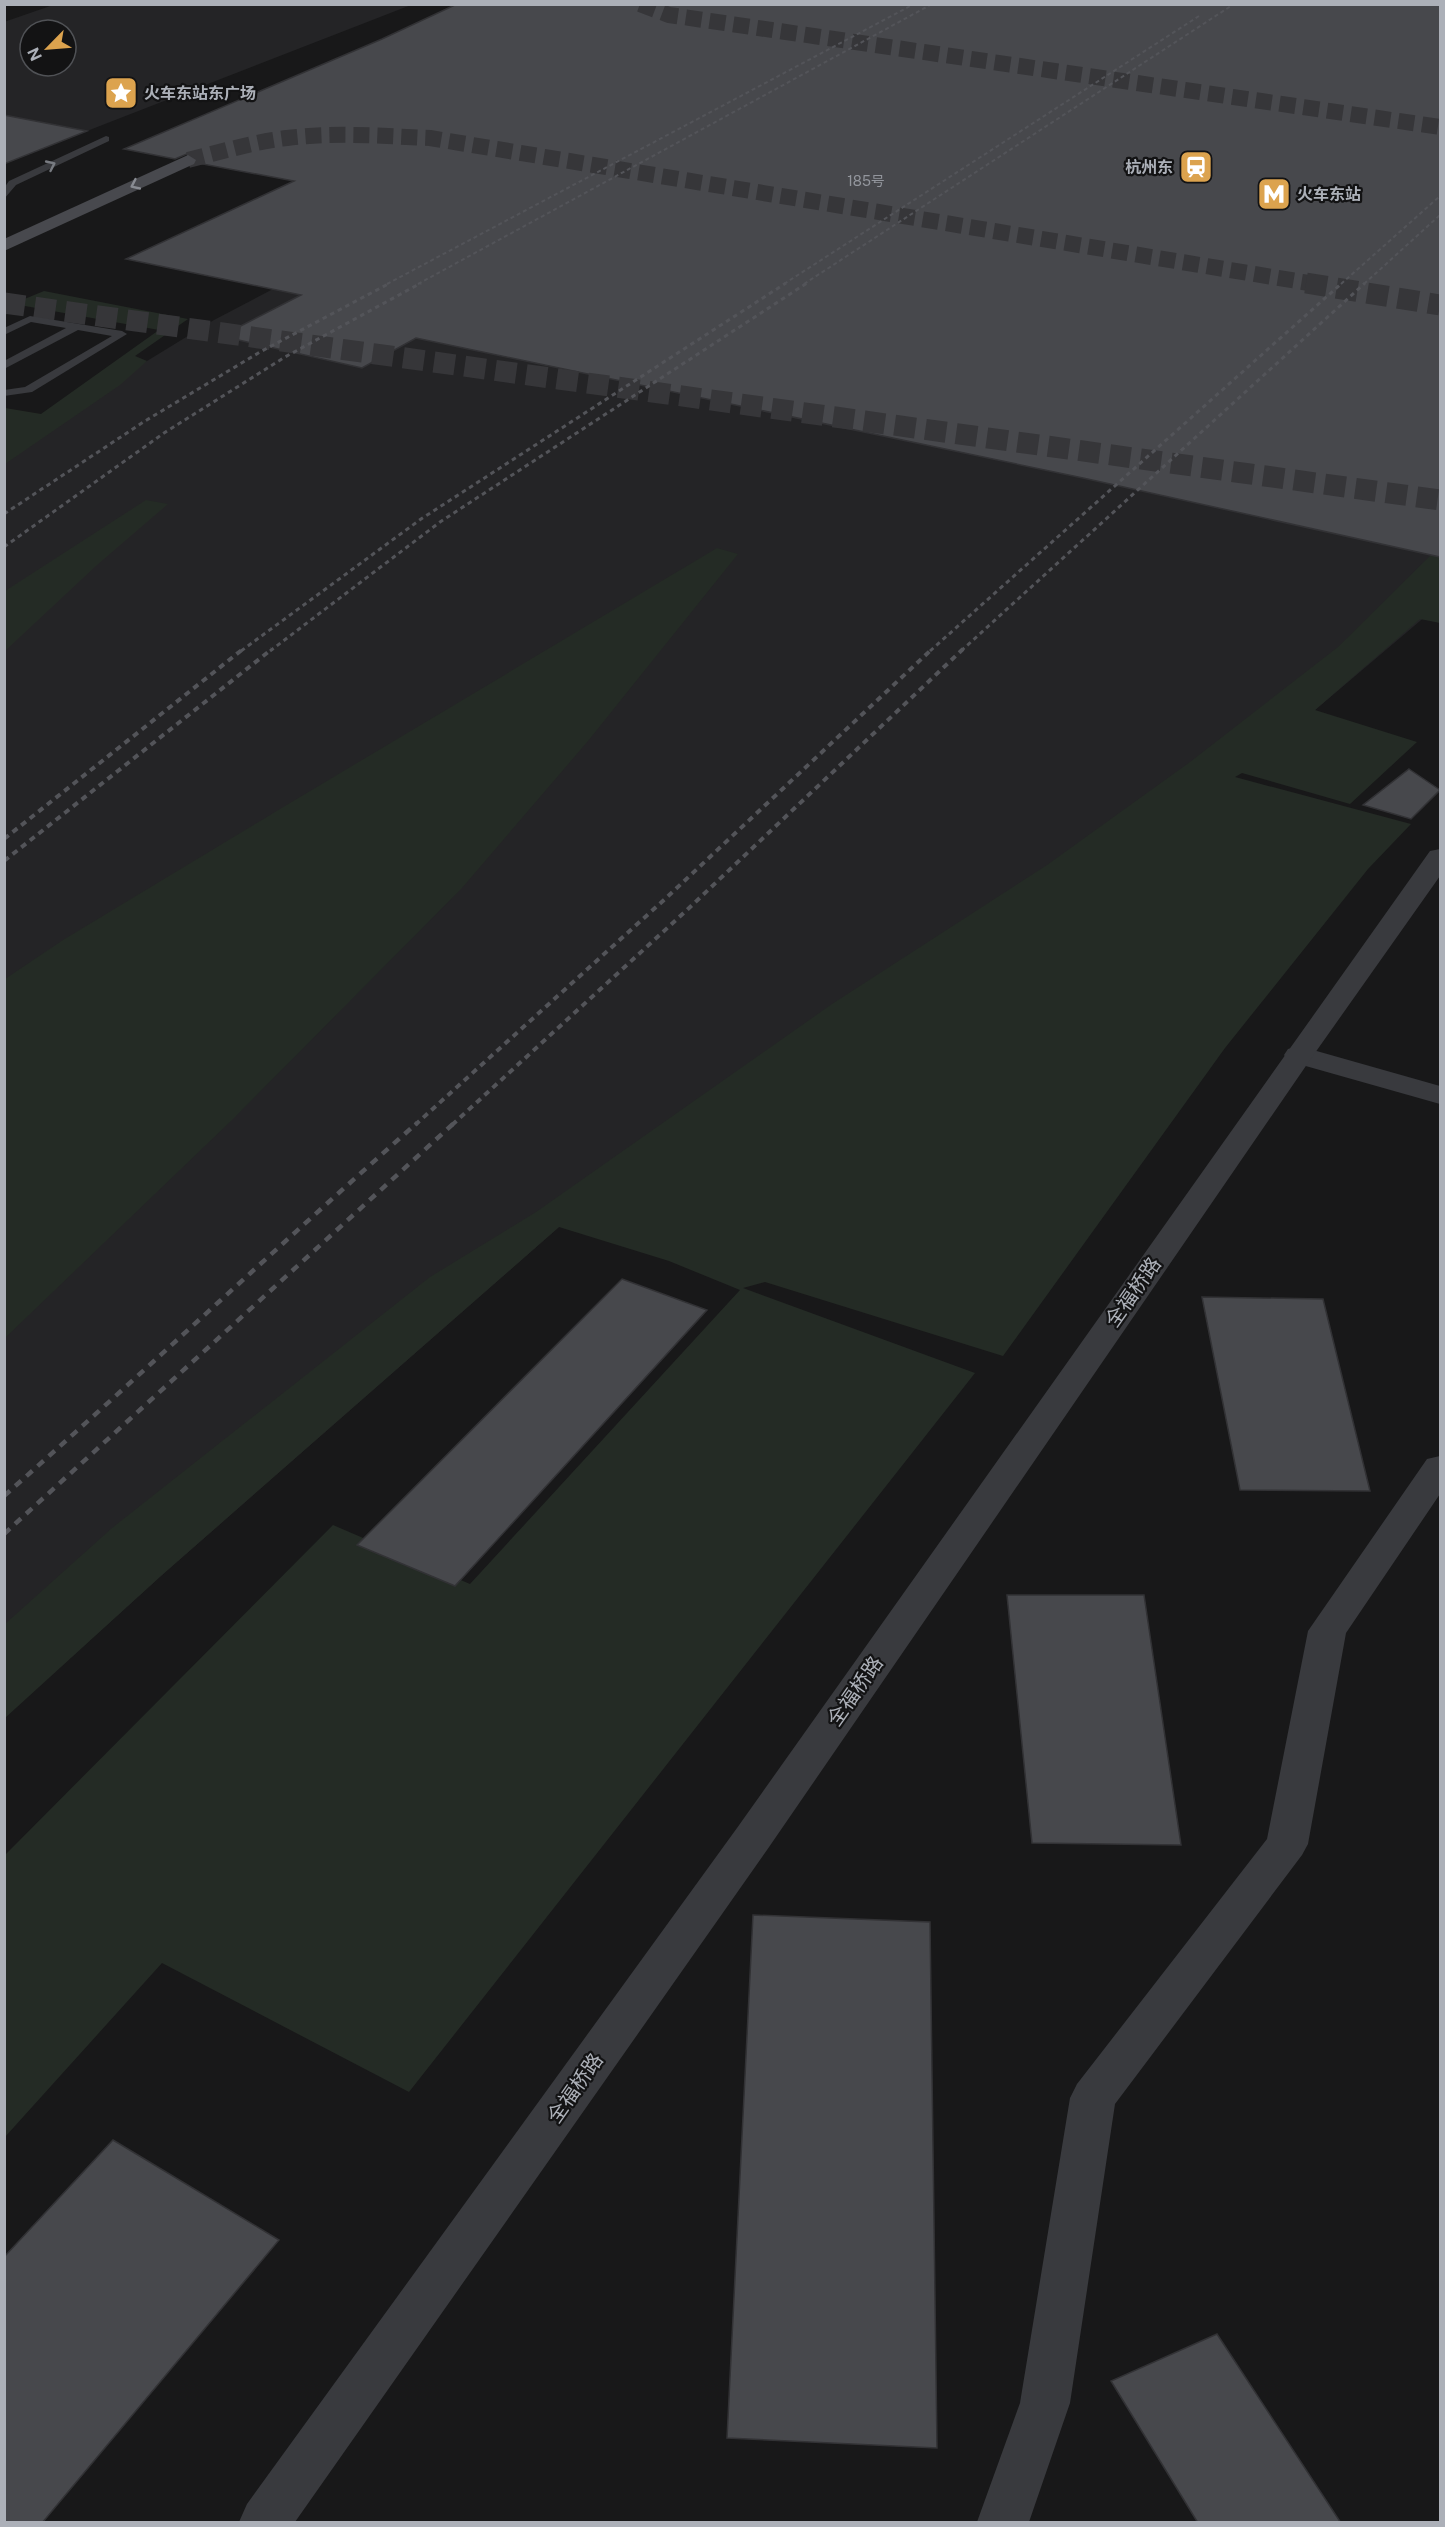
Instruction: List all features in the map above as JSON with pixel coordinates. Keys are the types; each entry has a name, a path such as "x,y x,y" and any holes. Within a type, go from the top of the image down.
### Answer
{"main road":[{"path":"4,246 188,160"}],"street":[{"name":"全福桥路","path":"266,2523 752,1839 1299,1055 1436,869"},
{"path":"1299,1055 1440,1095"},
{"path":"1003,2523 1045,2403 1093,2098 1287,1844 1327,1631 1440,1468"}],"lane":[{"path":"4,196 12,183 106,139"},
{"path":"4,332 30,319 122,334 28,390 4,393"},
{"path":"4,366 76,327"}],"shaded area":[{"name":"火车东站东广场","path":"56,4 411,5 87,131 5,116 4,22"},
{"path":"812,5 1440,5 1440,604 1242,772 559,1227 162,1575 5,1717 5,438 147,361 214,320"},
{"path":"44,291 188,319 135,356 147,361 120,385 5,464 5,408 41,414 159,330 25,306 5,315 5,307"},
{"path":"146,500 168,504 97,565 5,651 5,591"},
{"path":"717,548 738,554 588,741 462,888 232,1120 5,1338 5,979 63,940"},
{"path":"1431,555 1440,557 1440,623 1420,619 1315,710 1417,742 1350,804 1242,773 1235,777 1411,824 1368,869 1225,1048 1003,1356 765,1282 743,1288 975,1373 409,2092 162,1963 5,2137 5,1855 333,1525 470,1584 740,1290 669,1261 559,1227 162,1575 5,1718 5,1624 112,1528 430,1277 536,1212 832,1004 1047,865 1190,762 1338,647"}],"building":[{"name":"杭州东","path":"457,4 1440,4 1440,557 1083,478 416,338 362,368 221,336 301,295 126,259 294,181 197,163 197,158 189,153 175,159 124,149 382,39"},
{"path":"4,115 87,131 4,164"},
{"path":"1409,769 1440,790 1411,819 1363,805"},
{"path":"622,1279 707,1310 455,1586 357,1545"},
{"path":"1202,1297 1323,1299 1370,1491 1240,1490"},
{"path":"1007,1595 1144,1595 1181,1845 1032,1843"},
{"path":"753,1915 930,1922 937,2448 727,2438"},
{"path":"113,2140 279,2240 42,2523 4,2523 4,2257"},
{"path":"1217,2334 1341,2523 1198,2523 1111,2381"}],"tunnel":[{"path":"640,4 669,15 1440,127"},
{"path":"188,160 262,142 305,136 359,135 430,138 1315,284"},
{"path":"1306,283 1440,305"},
{"path":"4,303 1440,500"}],"railway":[{"path":"387,284 914,4"},
{"path":"418,284 932,4"},
{"path":"804,284 1234,4"},
{"path":"784,284 1199,16"},
{"path":"1341,284 1440,196"},
{"path":"1364,284 1440,215"},
{"path":"4,514 145,421 260,352 390,283"},
{"path":"4,547 164,433 285,357 421,283"},
{"path":"241,651 421,519 786,283"},
{"path":"270,651 440,522 807,283"},
{"path":"930,651 1342,283"},
{"path":"961,651 1365,283"},
{"path":"4,839 243,649"},
{"path":"4,861 272,649"},
{"path":"415,1125 665,899 932,649"},
{"path":"452,1125 688,909 963,649"},
{"path":"4,1496 417,1123"},
{"path":"4,1534 454,1123"}],"place":[{"name":"火车东站东广场","path":"121,93"},
{"name":"杭州东","path":"1196,167"},
{"name":"火车东站","path":"1274,194"}]}
